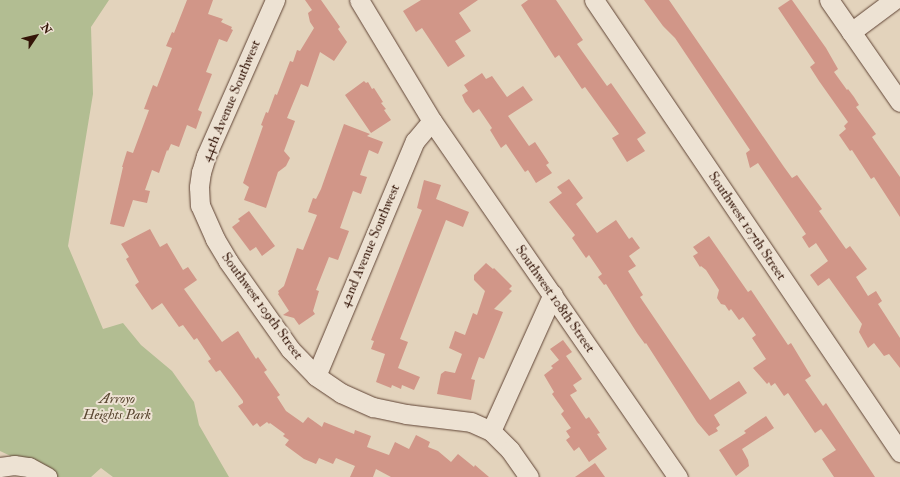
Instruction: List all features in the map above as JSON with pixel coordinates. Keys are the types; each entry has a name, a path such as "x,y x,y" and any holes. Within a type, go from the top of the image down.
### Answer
{"street":[{"name":"44th Avenue Southwest","path":"200,205 199,187 206,156 275,0"},
{"name":"Southwest 108th Street","path":"359,0 432,121 678,477"},
{"name":"Southwest 107th Street","path":"594,0 900,452"},
{"path":"829,0 900,102"},
{"path":"851,32 894,0"},
{"name":"42nd Avenue Southwest","path":"316,376 415,141 432,121"},
{"name":"Southwest 109th Street","path":"200,205 206,223 228,261 290,349 316,376 341,394 373,407 406,414 471,422 491,431 510,450 529,477"},
{"path":"491,431 553,294"},
{"path":"0,467 14,465 29,467 47,477"}],"green space":[{"name":"Arroyo Heights Park","path":"0,0 109,0 91,27 93,94 68,246 103,329 123,323 141,345 172,371 194,402 199,425 229,477 113,477 101,468 91,477 56,477 0,451"}],"building":[{"path":"187,0 213,0 208,14 223,19 221,22 232,27 231,29 233,30 227,42 219,39 206,72 212,74 198,110 202,112 196,129 187,125 179,147 171,144 168,151 167,150 159,173 152,170 145,190 150,191 147,203 133,200 124,227 110,224 122,167 127,151 133,153 149,110 144,109 153,85 157,87 172,48 166,46 172,32 174,33"},
{"path":"305,0 321,0 340,27 338,29 347,42 334,61 320,52 308,87 301,84 287,118 295,121 284,151 290,158 286,166 278,172 266,208 244,200 249,187 243,183 263,126 261,125 266,112 268,113 275,94 277,95 290,61 293,62 297,50 300,51 314,28 310,22 308,13 312,10"},
{"path":"421,0 478,0 459,13 471,31 455,41 465,56 448,67 422,28 416,32 403,11"},
{"path":"528,0 556,0 583,40 577,44 607,86 611,83 646,133 637,139 645,151 627,162 612,138 619,134 585,87 582,89 559,55 555,58 521,5"},
{"path":"644,0 669,0 792,178 797,175 822,209 819,211 846,249 850,246 867,269 856,277 868,296 876,291 882,301 878,304 900,338 900,368 889,354 884,356 874,343 868,348 859,332 862,324 829,278 818,286 810,275 828,261 816,243 809,248 802,237 806,234 758,163 750,168 746,153 750,150 675,38 663,26"},
{"path":"792,0 826,48 838,69 834,72 854,97 859,105 856,107 876,134 872,137 900,177 900,217 874,177 871,179 852,150 850,151 839,135 846,129 844,126 848,122 810,67 815,63 778,8"},
{"path":"482,73 486,79 492,76 507,97 523,86 533,100 508,116 529,146 535,142 549,163 546,165 552,173 536,183 528,170 525,172 506,144 501,148 490,130 492,128 479,109 473,113 465,102 462,95 468,91 464,85"},
{"path":"364,81 366,83 368,82 372,89 374,88 383,102 381,103 386,109 384,110 391,120 371,133 345,95"},
{"path":"344,124 370,134 367,136 383,142 378,154 369,150 360,175 367,177 361,194 353,191 340,228 349,231 338,260 329,257 316,290 319,291 313,311 315,314 299,325 294,318 283,315 289,311 278,294 278,291 284,286 297,248 303,250 317,215 308,212 313,198 316,199 321,189"},
{"path":"569,179 583,198 576,204 597,233 616,220 629,239 632,237 640,248 629,256 636,266 628,271 643,295 640,297 710,400 739,381 747,393 714,415 720,425 716,428 718,431 709,436 697,422 606,284 604,285 598,277 602,274 589,255 586,258 572,238 575,235 549,202 562,193 557,187"},
{"path":"424,180 441,185 436,199 469,212 463,227 446,220 400,339 408,342 398,368 420,377 414,390 402,385 401,389 392,385 391,388 376,382 385,354 371,349 374,341 371,340 422,210 417,208"},
{"path":"249,211 275,246 262,256 256,247 250,251 232,227 240,221 238,219"},
{"path":"150,229 160,247 167,243 183,270 188,267 197,280 184,289 222,342 238,331 256,359 258,357 267,370 264,372 280,395 277,397 286,411 303,423 308,417 322,427 324,422 354,434 355,430 371,436 367,447 389,455 395,442 409,449 416,435 430,442 428,447 438,451 451,462 458,454 474,467 475,465 489,477 391,477 376,469 373,477 350,477 355,466 336,458 333,464 319,458 316,464 304,459 285,445 289,440 283,436 285,434 270,423 269,424 267,422 260,427 257,423 253,426 238,406 243,403 243,401 220,370 216,372 208,361 211,359 197,338 194,340 183,325 179,327 162,303 152,310 135,285 139,282 126,259 129,257 121,244"},
{"path":"709,236 748,292 751,290 788,345 791,343 811,376 805,380 823,406 826,403 875,477 834,477 822,459 836,450 821,429 815,433 788,393 784,396 775,383 771,386 769,382 767,384 753,368 766,359 752,338 756,335 743,317 739,320 731,309 729,311 725,305 721,304 717,298 719,290 706,270 701,266 700,267 693,256 698,253 693,247"},
{"path":"486,263 493,269 494,268 512,286 509,289 512,291 494,309 503,312 484,359 479,357 471,379 475,380 471,400 437,394 441,374 445,371 455,373 462,354 449,348 455,331 465,335 473,313 477,315 485,291 474,280 474,275"},
{"path":"563,340 572,352 566,356 582,379 573,385 577,391 570,395 586,419 589,417 600,433 597,434 607,449 589,462 579,447 574,451 566,440 570,437 566,431 571,428 561,414 564,411 552,394 554,392 544,375 553,368 551,366 559,360 550,349"},
{"path":"766,416 774,428 742,449 748,460 749,466 736,476 719,450 746,433 744,431"},
{"path":"595,463 605,477 575,477"}]}
